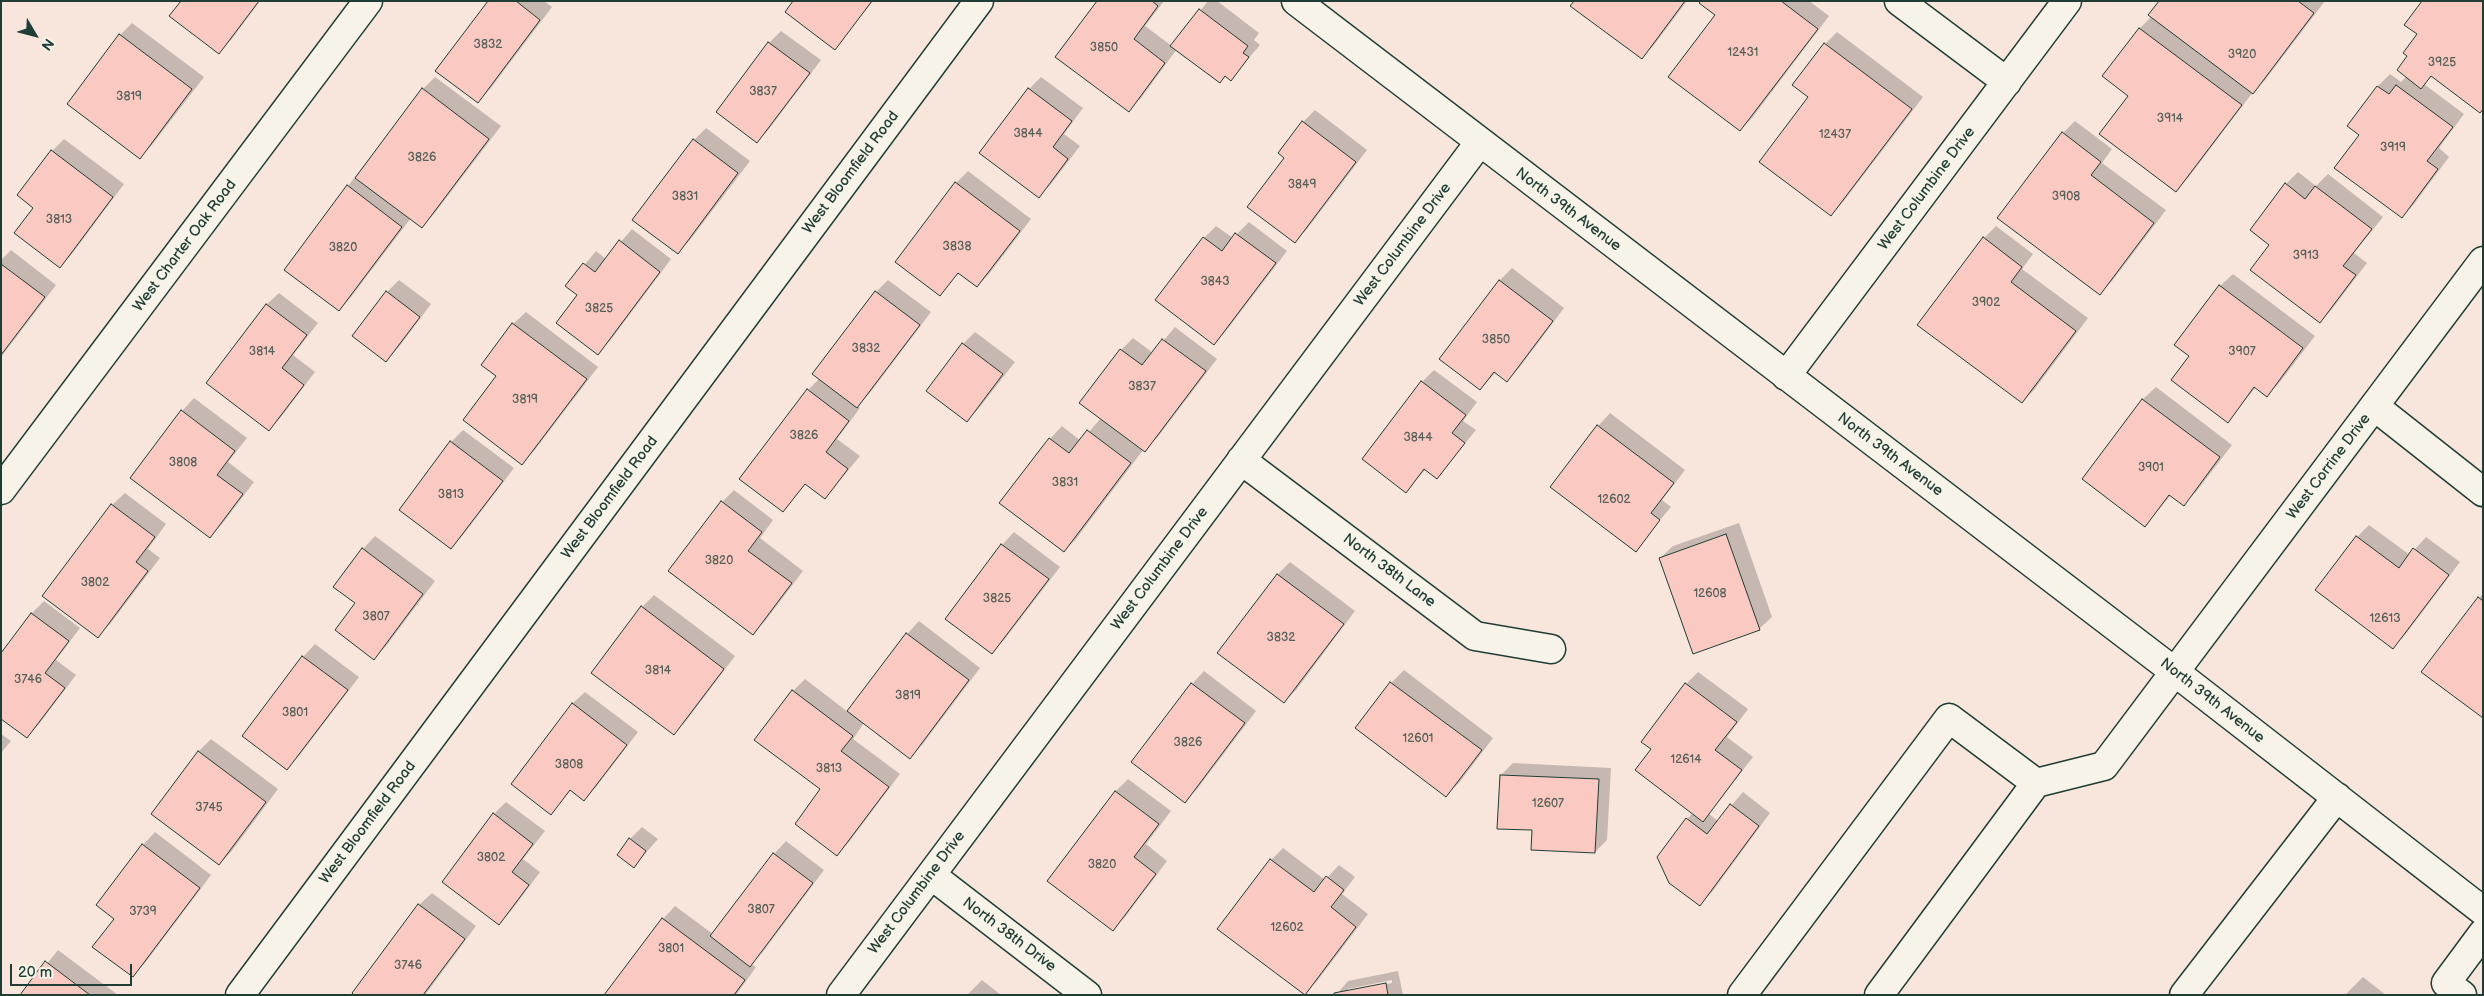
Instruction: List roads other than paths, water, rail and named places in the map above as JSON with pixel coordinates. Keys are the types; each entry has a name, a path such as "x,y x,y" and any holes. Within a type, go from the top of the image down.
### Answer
{"street":[{"name":"West Charter Oak Road","path":"1,490 368,1"},
{"name":"West Bloomfield Road","path":"240,995 978,1"},
{"name":"North 39th Avenue","path":"1296,1 1479,143 2175,672 2483,911"},
{"path":"1899,1 2007,82"},
{"name":"West Columbine Drive","path":"1786,376 2067,1"},
{"name":"West Columbine Drive","path":"841,995 1479,143"},
{"name":"West Corrine Drive","path":"2036,783 2104,766 2483,261"},
{"path":"2374,406 2483,492"},
{"name":"North 38th Lane","path":"1241,460 1475,636 1552,648"},
{"path":"1742,995 1950,718 2036,783 1879,995"},
{"path":"2184,995 2336,797"},
{"name":"North 38th Drive","path":"931,875 1088,995"},
{"path":"2462,995 2446,983 2483,933"}]}
